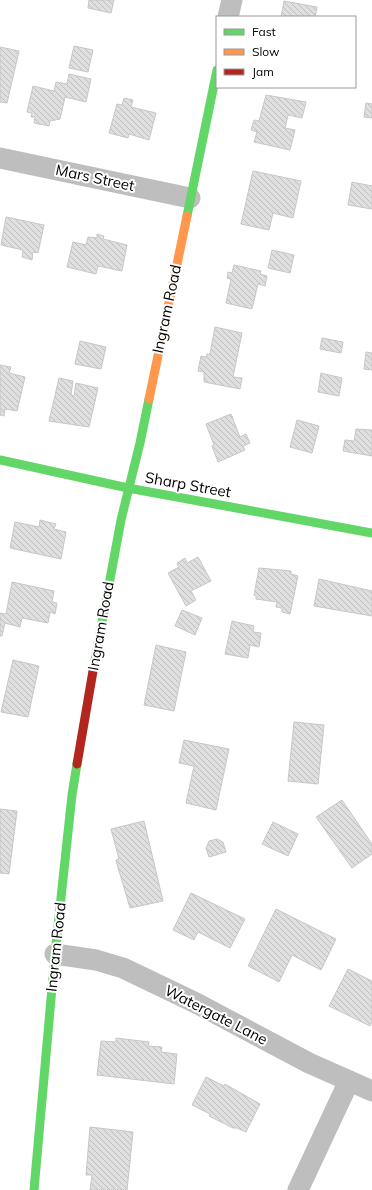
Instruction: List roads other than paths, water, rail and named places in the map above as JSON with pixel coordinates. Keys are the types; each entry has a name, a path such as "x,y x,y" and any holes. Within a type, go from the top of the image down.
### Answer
{"street":[{"path":"228,16 232,0"},
{"name":"Ingram Road","path":"34,1190 73,788 121,520 140,443 216,75"},
{"name":"Mars Street","path":"0,158 190,198"},
{"name":"Sharp Street","path":"0,460 128,488 372,534"},
{"name":"Watergate Lane","path":"56,954 96,960 123,968 196,1003 309,1063 372,1091"},
{"path":"298,1190 349,1081"}]}
